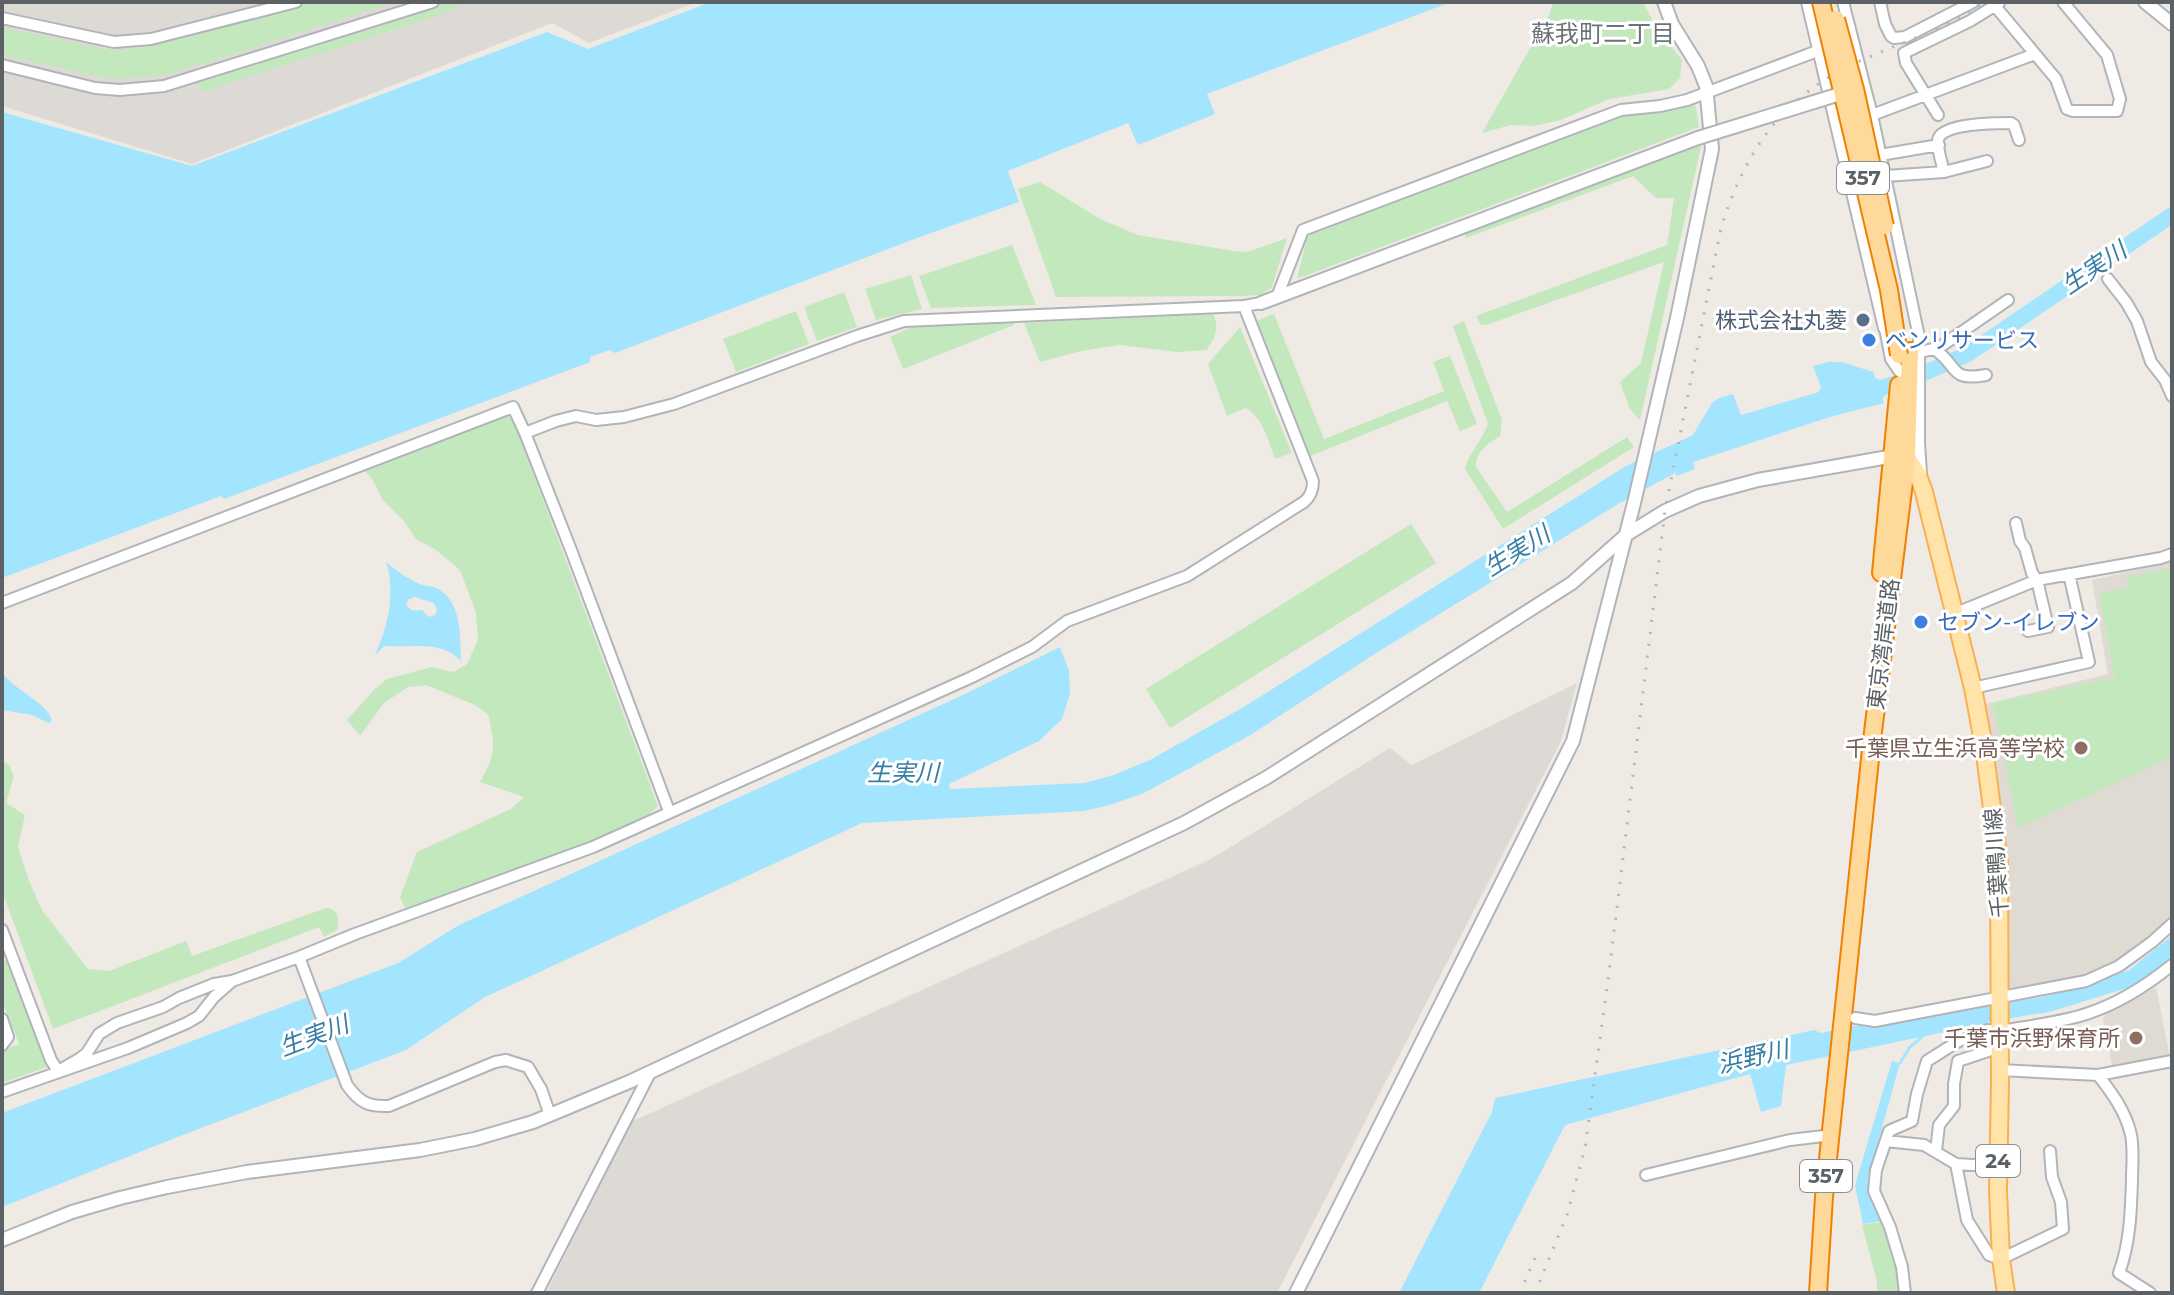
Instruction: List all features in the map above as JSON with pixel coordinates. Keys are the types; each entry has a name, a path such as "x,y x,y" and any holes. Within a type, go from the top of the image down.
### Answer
{"highway":[{"name":"東京湾岸道路","path":"1818,1293 1834,1060 1843,1024 1900,457 1910,405 1909,336 1849,91 1821,2"},
{"name":"東京湾岸道路","path":"1832,2 1889,290 1899,364 1910,405"},
{"name":"東京湾岸道路","path":"1808,1293 1812,1215 1827,1135"}],"main road":[{"name":"千葉鴨川線","path":"1900,457 1917,473 1924,492 1973,688 1999,862 1998,1164 2001,1259 2006,1293"}],"street":[{"path":"2,18 114,42 151,39 296,2"},
{"path":"2,65 95,88 120,90 164,86 433,2"},
{"path":"1296,1293 1573,741 1634,503 1712,149 1707,91 1698,66 1672,24 1664,2"},
{"path":"1808,2 1891,359 1899,364"},
{"path":"1843,2 1872,115 1921,355 1910,405 1924,492"},
{"path":"1880,2 1891,36 1899,38 1973,2"},
{"path":"1938,115 1906,63 1904,53 1962,26 1998,4 2056,79 2067,109 2117,111 2120,99 2107,55 2063,2"},
{"path":"2153,4 2172,24"},
{"path":"1277,297 1303,230 1621,110 1687,100 1820,50"},
{"path":"1872,115 2035,54"},
{"path":"525,433 576,416 596,420 624,417 674,404 904,321 1261,303 1698,138 1849,91"},
{"path":"1944,172 1938,139 1949,128 2011,123 2019,140"},
{"path":"1880,155 1939,145"},
{"path":"1885,176 1944,172 1987,161"},
{"path":"2108,279 2137,321 2151,362 2165,380 2172,396"},
{"path":"1921,355 1957,337 2008,300"},
{"path":"58,1071 87,1053 99,1034 107,1028 214,984 232,981 299,957 593,847 972,677 1032,647 1067,621 1187,576 1304,502 1310,497 1313,481 1244,306"},
{"path":"1934,349 1956,373 1962,376 1986,375"},
{"path":"2,603 513,407 669,811"},
{"path":"2,1240 72,1212 167,1187 247,1172 420,1150 475,1139 550,1115 650,1073 1184,823 1266,778 1572,583 1626,535 1665,511 1699,496 1758,480 1900,457"},
{"path":"2016,523 2020,541 2037,580 2048,627 2028,631"},
{"path":"1954,614 2037,580 2172,554"},
{"path":"1973,688 2089,662 2069,574"},
{"path":"1843,1024 1875,1021 2086,981 2119,966 2172,924"},
{"path":"2,930 6,953 58,1071"},
{"path":"299,957 344,1077 354,1094 363,1101 375,1107 389,1106 506,1060 528,1067 535,1076 550,1115"},
{"path":"1936,1151 1939,1125 1954,1106 1958,1061 2000,1035 2106,1007 2146,986 2172,965"},
{"path":"2,1092 103,1057 187,1023 199,1016 232,981"},
{"path":"2,1019 8,1037 2,1045"},
{"path":"1905,1293 1902,1267 1888,1220 1874,1191 1876,1170 1889,1131 1912,1121 1927,1061 1957,1042 1987,1030 2000,1035"},
{"path":"2000,1070 2098,1075 2172,1061"},
{"path":"537,1293 650,1073"},
{"path":"2098,1075 2115,1097 2125,1117 2133,1150 2130,1227 2119,1273 2150,1293"},
{"path":"1646,1175 1790,1140 1827,1135"},
{"path":"1886,1141 1924,1145 1956,1164 1998,1164"},
{"path":"1956,1164 1967,1220 1989,1255 2001,1259 2063,1229 2061,1202 2052,1177 2050,1151"}],"shaded area":[{"path":"2,2 697,2 589,43 552,23 192,164 2,106"},
{"name":"千葉県立生浜高等学校","path":"2172,562 2172,919 2146,944 2106,968 2072,980 2006,989 2006,888 1998,790 1982,705 2108,674 2092,580"},
{"path":"1577,683 1561,741 1277,1293 546,1293 631,1122 1211,859 1390,748 1412,765"},
{"name":"千葉市浜野保育所","path":"2156,987 2170,1058 2117,1069 2112,1065 2103,1019 2107,1012"}],"green space":[{"path":"315,2 396,2 166,75 113,79 2,55 2,27 93,47 131,49"},
{"path":"454,2 466,2 443,14 201,92 197,82"},
{"path":"1553,2 1643,2 1656,27 1682,60 1680,78 1669,89 1609,99 1561,120 1534,126 1511,125 1482,133 1550,13"},
{"path":"1695,102 1699,127 1297,279 1308,233 1627,114 1656,113"},
{"path":"1699,142 1701,147 1640,420 1630,409 1620,382 1641,363 1664,262 1481,325 1476,316 1667,245 1674,198 1656,198 1633,176 1466,238 1463,231"},
{"path":"1040,182 1100,219 1138,235 1247,252 1287,238 1272,287 1261,295 1056,297 1018,189"},
{"path":"1012,245 1036,305 931,308 919,276"},
{"path":"911,275 922,309 876,320 865,289"},
{"path":"844,292 857,327 817,341 804,307"},
{"path":"796,311 809,344 736,372 723,339"},
{"path":"1213,314 1216,333 1207,350 1177,352 1120,345 1040,362 1024,323"},
{"path":"1274,314 1324,439 1444,391 1433,362 1450,356 1477,424 1460,431 1447,401 1308,457 1254,322"},
{"path":"1011,318 1014,325 903,369 890,337 915,325"},
{"path":"1464,321 1502,420 1500,436 1480,452 1476,467 1507,512 1627,437 1634,447 1503,529 1465,469 1488,424 1453,326"},
{"path":"1240,327 1292,453 1275,459 1265,431 1252,413 1246,408 1227,416 1208,364"},
{"path":"511,414 658,806 650,814 590,842 406,910 400,897 417,852 511,809 524,797 480,782 492,756 493,742 488,714 475,705 426,685 408,687 384,703 360,736 347,720 387,679 432,667 454,672 467,664 478,640 476,613 460,570 436,550 416,539 404,521 382,499 365,471"},
{"path":"1411,524 1436,563 1170,728 1146,689"},
{"path":"2172,568 2172,757 2018,828 1993,703 2115,677 2099,593 2127,587 2130,576"},
{"path":"2,761 9,765 14,776 6,803 25,815 18,847 29,881 42,910 88,969 109,971 186,941 192,956 326,908 337,915 337,930 324,937 319,927 53,1029 2,891"},
{"path":"7,960 47,1067 2,1083 2,1051 19,1044 2,1001 2,962"},
{"path":"1882,1222 1897,1268 1900,1293 1878,1293 1862,1225"}],"water":[{"path":"711,2 1451,2 1207,94 1215,114 1138,145 1128,123 1008,171 1019,202 615,353 610,350 590,357 590,362 2,578 2,112 192,166 547,32 588,49"},
{"name":"生実川","path":"1842,362 1873,372 1879,379 1885,396 1882,398 1884,403 1830,417 1693,462 1695,469 1677,476 1675,473 1618,504 1373,655 1249,736 1144,793 1084,811 862,823 485,997 406,1050 2,1207 2,1113 398,963 459,925 963,695 1060,647 1069,671 1070,694 1062,719 1039,741 949,784 950,789 1084,783 1150,760 1247,705 1626,466 1693,435 1712,403 1719,398 1733,394 1741,415 1819,392 1821,387 1813,366"},
{"path":"386,562 413,581 436,588 451,601 458,620 461,661 445,650 425,646 384,646 375,655 389,609","holes":["415,597 434,603 437,610 435,615 429,617 422,610 412,610 406,604"]},
{"path":"2,672 44,708 52,721 49,723 32,715 2,710"},
{"path":"1988,999 1988,1023 1786,1065 1781,1106 1761,1112 1750,1074 1565,1125 1479,1293 1399,1293 1492,1112 1495,1098 1814,1030 1821,1033"},
{"path":"1892,1061 1900,1063 1867,1182 1884,1221 1863,1224 1855,1185"}],"waterway":[{"name":"生実川","path":"1864,393 1908,380 1968,354 2172,215"},
{"name":"浜野川","path":"1986,1014 2048,1004 2132,978 2172,946"},
{"path":"1900,1063 1910,1047 1922,1037"}],"railway":[{"path":"1535,1293 1567,1215 1585,1148 1665,511 1721,228 1731,198 1758,146 1774,124 1815,86 1869,57 1943,26 1986,2"},
{"path":"1520,1293 1537,1253"}],"place":[{"name":"株式会社丸菱","path":"1863,320"},
{"name":"ベンリサービス","path":"1869,340"},
{"name":"セブン-イレブン","path":"1921,622"},
{"name":"千葉県立生浜高等学校","path":"2081,748"},
{"name":"千葉市浜野保育所","path":"2136,1038"}],"district":[{"name":"蘇我町二丁目","path":"1603,34"}]}
